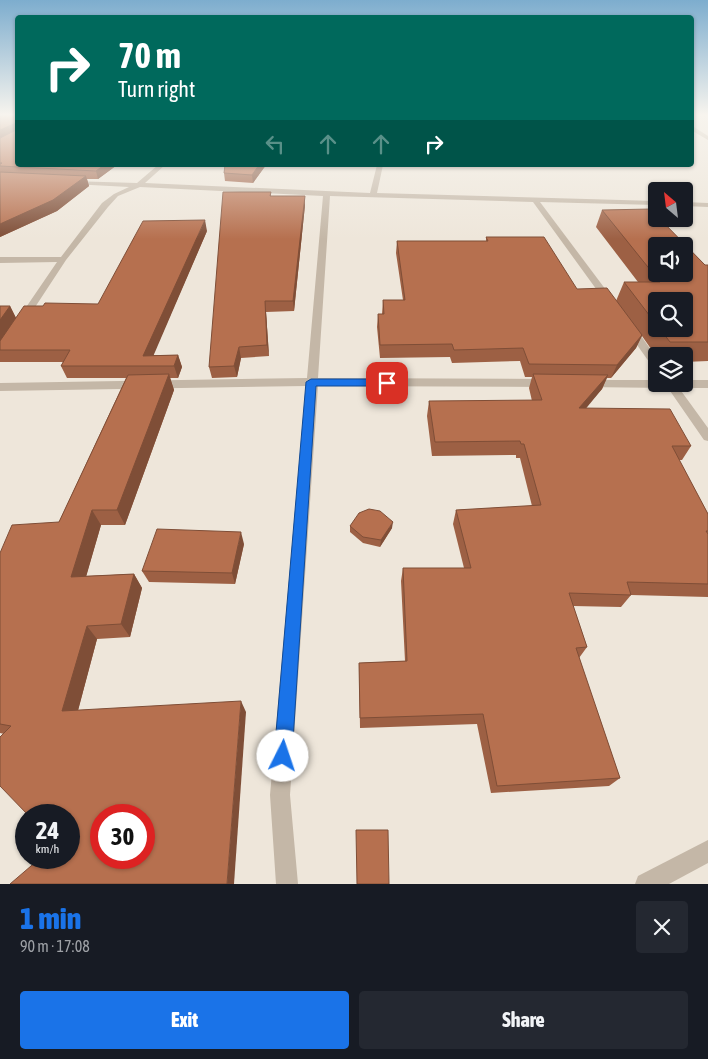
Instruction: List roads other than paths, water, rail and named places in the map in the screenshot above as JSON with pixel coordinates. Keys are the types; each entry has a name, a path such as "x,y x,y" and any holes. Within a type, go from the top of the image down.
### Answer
{"street":[{"path":"16,330 64,259 105,205 116,195 139,185 160,167"},
{"path":"373,195 380,167"},
{"path":"60,181 326,194 648,204"},
{"path":"287,884 280,796 326,194"},
{"path":"535,200 648,353"},
{"path":"693,204 708,205"},
{"path":"0,260 64,259"},
{"path":"0,387 311,382 554,383"},
{"path":"574,384 648,384"},
{"path":"693,384 708,384"},
{"path":"677,392 708,437"},
{"path":"646,884 708,851"}]}
